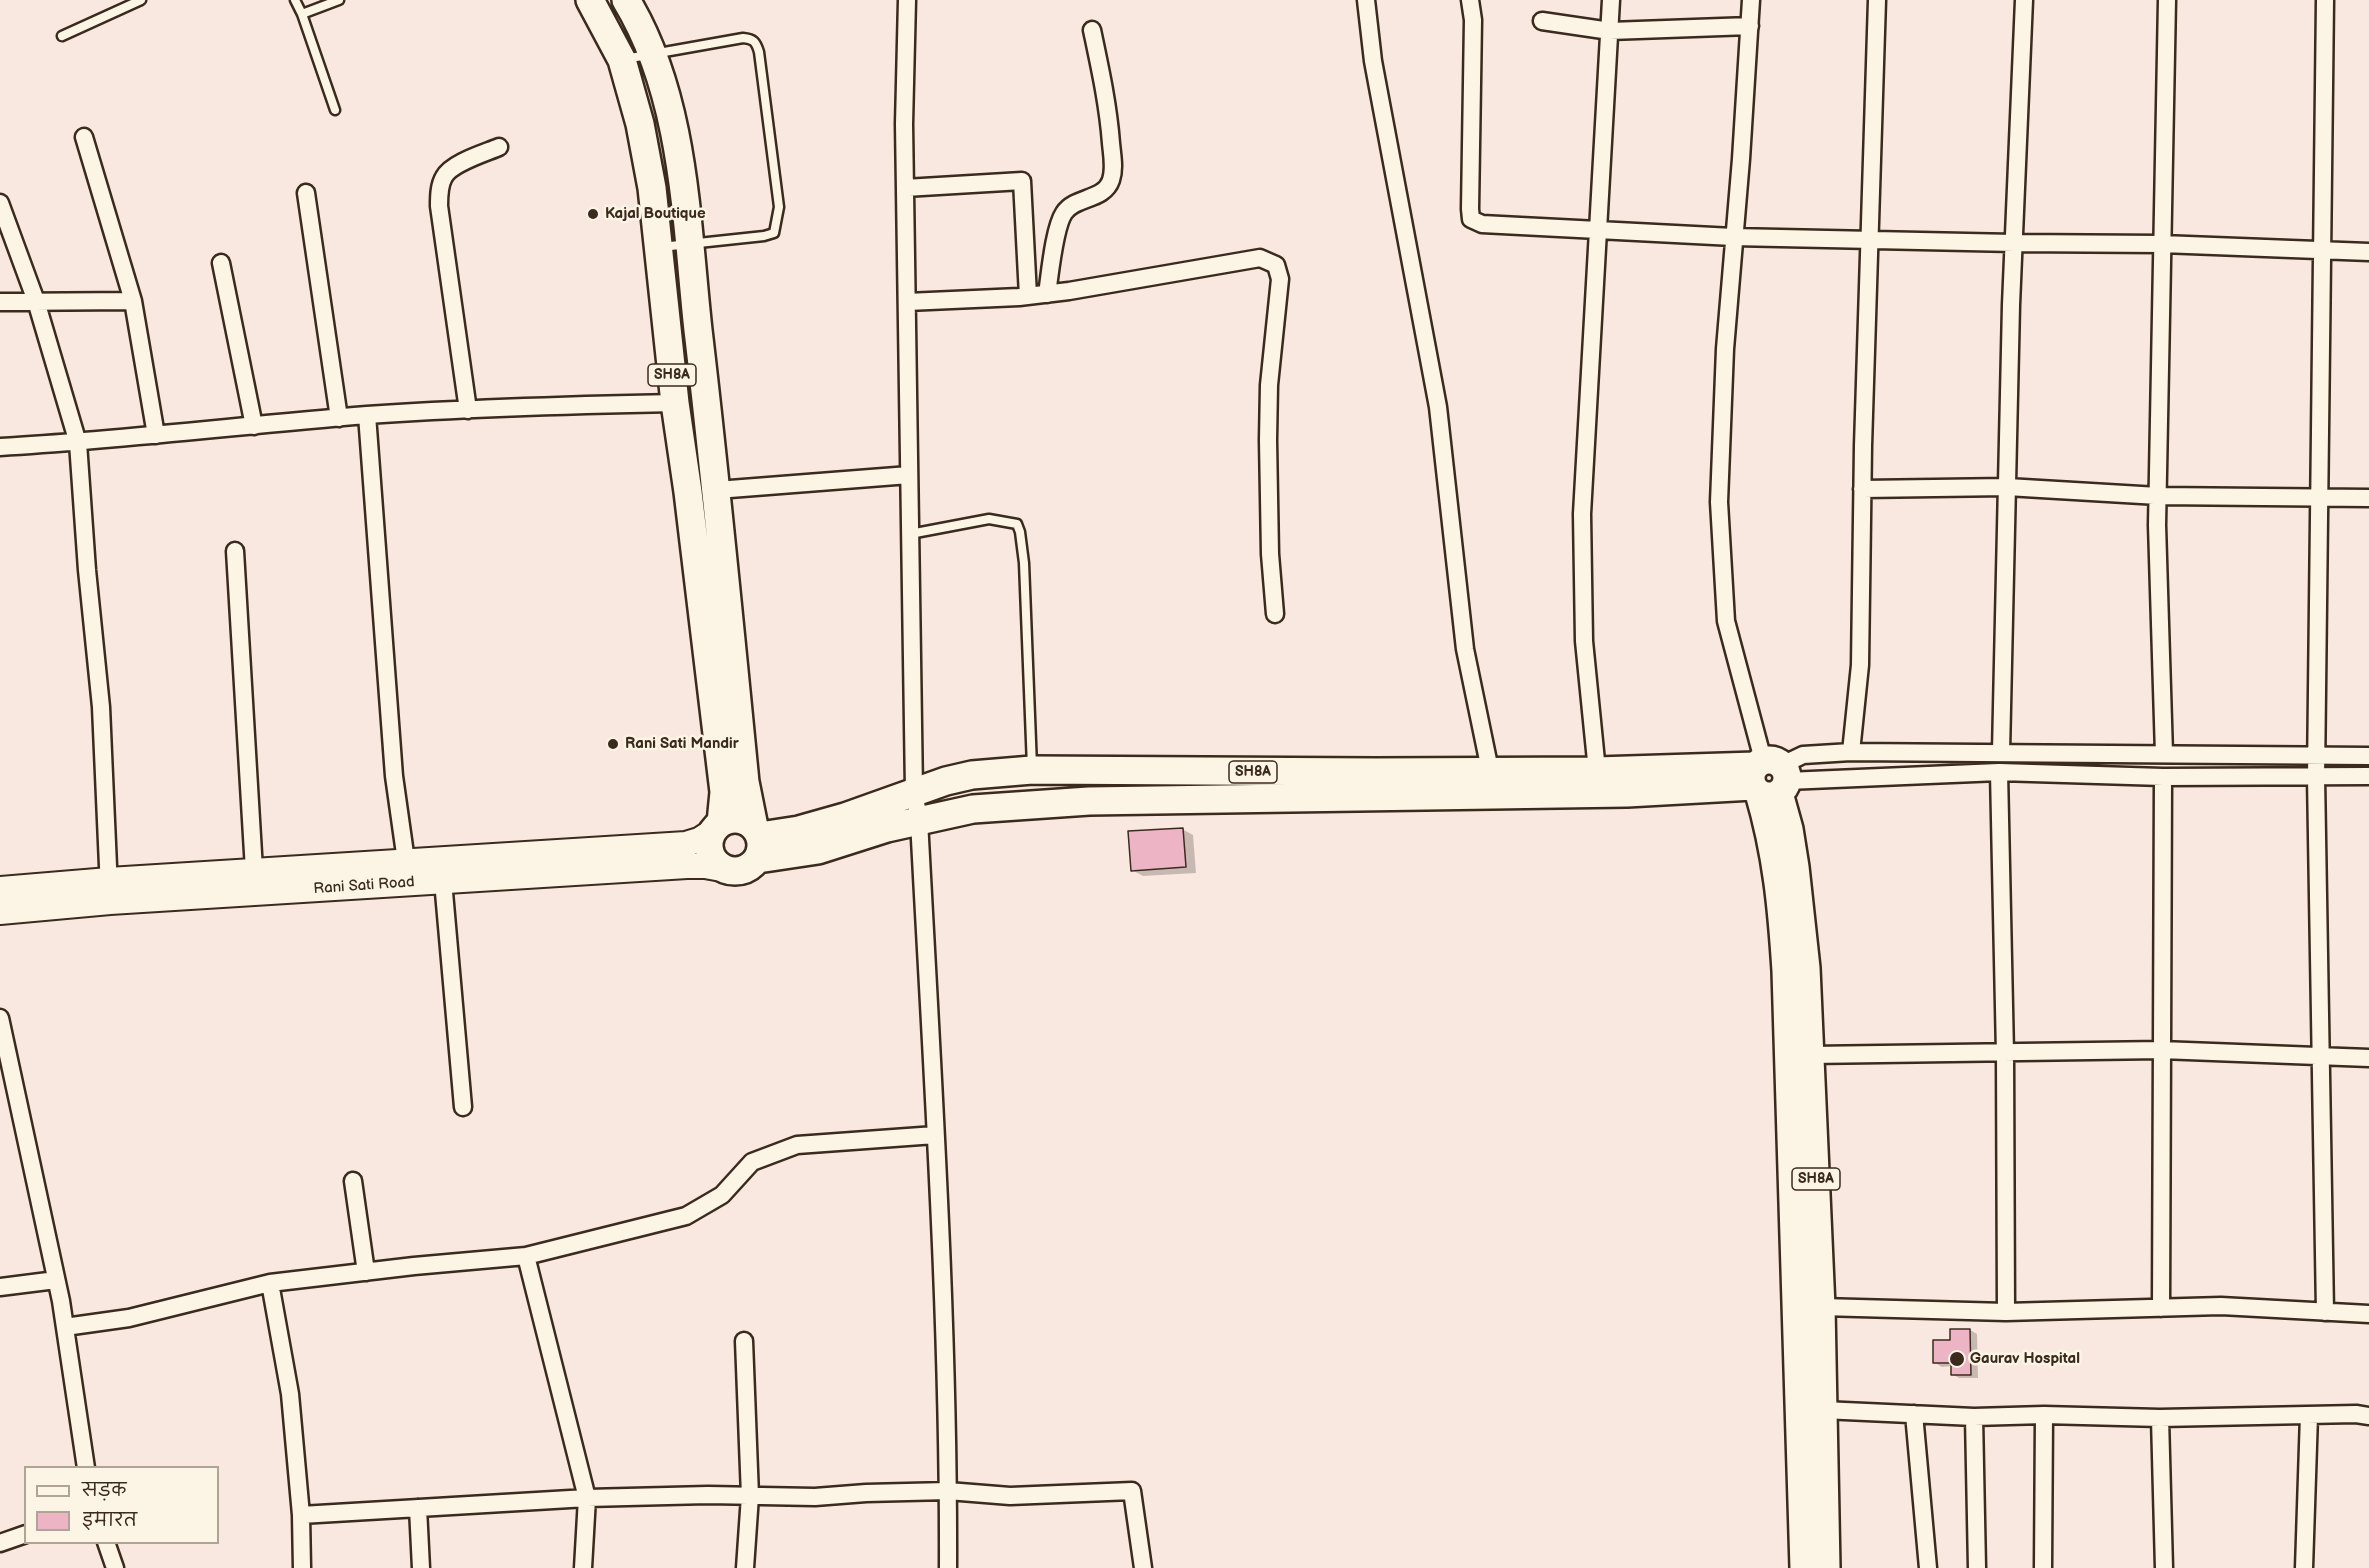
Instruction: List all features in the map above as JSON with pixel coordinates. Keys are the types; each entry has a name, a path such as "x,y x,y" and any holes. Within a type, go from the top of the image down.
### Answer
{"main road":[{"name":"SH8A","path":"590,0 622,60 640,124 652,188 675,403 724,792 717,827 709,843 711,854 717,864 727,870 738,871 749,867 757,841 745,782 717,490 679,161 671,114 654,54 627,0"},
{"name":"SH8A","path":"757,841 837,820 914,791 972,775 1032,770 1298,773 1597,771 1768,778"},
{"name":"SH8A","path":"717,827 732,819 744,821 757,841 818,850 887,828 973,809 1089,801 1627,793 1768,778"},
{"name":"SH8A","path":"1768,778 1789,829 1806,968 1821,1307 1826,1568"},
{"name":"SH8A","path":"1768,778 1786,971 1804,1568"}],"street":[{"path":"907,0 905,188 914,791 919,820 935,1135 948,1444 948,1568"},
{"path":"1366,0 1373,61 1438,407 1465,649 1490,770"},
{"path":"1470,0 1473,20 1471,219 1482,224 1733,237 2162,244 2369,252"},
{"path":"1597,771 1584,641 1582,514 1611,0"},
{"path":"1751,0 1742,159 1733,237 1725,361 1719,514 1726,621 1768,778"},
{"path":"1851,752 1860,665 1862,489 1878,0"},
{"path":"2001,752 2014,243 2024,0"},
{"path":"2164,754 2158,496 2167,0"},
{"path":"2325,0 2316,777 2325,1312"},
{"path":"1542,21 1610,31 1750,26"},
{"path":"1047,294 1063,214 1070,206 1100,194 1111,180 1113,168 1108,103 1092,30"},
{"path":"84,137 133,301 156,435"},
{"path":"468,410 439,206 440,189 444,176 456,166 499,147"},
{"path":"905,188 1022,181 1028,296"},
{"path":"306,193 339,418"},
{"path":"0,203 36,301 78,442 87,570 101,707 110,891"},
{"path":"907,302 1047,294 1260,258 1276,265 1281,279 1269,385 1268,440 1270,554 1275,614"},
{"path":"220,263 254,426"},
{"path":"0,302 133,301"},
{"path":"0,447 367,415 544,405 675,403"},
{"path":"367,415 394,776 406,861"},
{"path":"717,490 909,475"},
{"path":"1862,489 2007,487 2158,496 2369,498"},
{"path":"235,551 254,870"},
{"path":"1768,778 1803,755 1851,752 2369,756"},
{"path":"1768,778 1999,772 2163,777 2369,776"},
{"path":"1999,772 2005,1054 2006,1312"},
{"path":"2161,1308 2163,777"},
{"path":"0,889 110,891 254,870 686,844 699,840 717,827"},
{"name":"Rani Sati Road","path":"0,912 110,891 443,881 687,866 727,870"},
{"path":"443,881 463,1107"},
{"path":"0,1018 56,1280 86,1466"},
{"path":"1811,1054 2005,1054 2161,1050 2369,1058"},
{"path":"64,1327 129,1318 270,1282 526,1256 686,1216 722,1196 752,1162 797,1144 935,1135"},
{"path":"353,1181 366,1272"},
{"path":"526,1256 587,1498 583,1568"},
{"path":"0,1287 56,1280"},
{"path":"270,1282 290,1394 301,1515 302,1568"},
{"path":"1821,1307 2006,1312 2221,1306 2369,1314"},
{"path":"744,1341 750,1496 745,1568"},
{"path":"1823,1410 1974,1417 2044,1415 2160,1418 2309,1414 2369,1416"},
{"path":"1914,1414 1928,1568"},
{"path":"2304,1568 2309,1414"},
{"path":"2043,1568 2044,1415"},
{"path":"1974,1417 1977,1568"},
{"path":"2160,1418 2164,1568"},
{"path":"301,1515 587,1498 815,1497 948,1491 1010,1496 1132,1491 1143,1568"},
{"path":"418,1508 421,1568"},
{"path":"0,1544 24,1535"},
{"path":"106,1544 115,1568"}],"lane":[{"path":"62,36 141,0"},
{"path":"295,0 335,110"},
{"path":"302,14 339,0"},
{"path":"622,60 743,38 752,39 757,43 759,52 779,207 774,233 658,247"},
{"path":"910,534 989,519 1017,524 1024,563 1032,770"}],"building":[{"path":"1183,828 1186,867 1131,871 1128,831"},
{"path":"1950,1329 1970,1329 1971,1375 1951,1375 1951,1363 1933,1363 1933,1340 1950,1340"}],"place":[{"name":"Kajal Boutique","path":"593,214"},
{"name":"Rani Sati Mandir","path":"613,744"},
{"name":"Gaurav Hospital","path":"1957,1359"}]}
